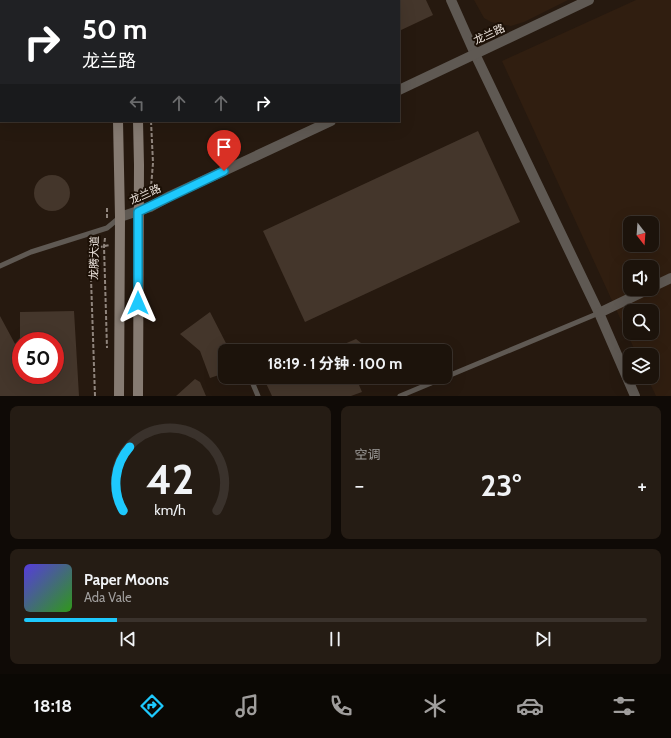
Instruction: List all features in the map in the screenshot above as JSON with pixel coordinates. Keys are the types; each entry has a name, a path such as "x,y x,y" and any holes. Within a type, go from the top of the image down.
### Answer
{"main road":[{"path":"118,122 120,217 119,396"},
{"path":"138,122 138,396"}],"street":[{"path":"451,0 475,54 599,314 635,396"},
{"name":"龙兰路","path":"400,90 589,0"},
{"name":"龙兰路","path":"120,217 138,212 329,122"},
{"path":"659,284 671,278"},
{"path":"599,314 634,296"}],"lane":[{"path":"0,266 31,252 107,228 120,217"},
{"path":"400,396 599,314"},
{"path":"253,384 258,396"}],"path":[{"name":"龙腾大道","path":"107,353 104,246 107,228 108,204"},
{"path":"95,396 90,249 120,244"}],"shaded area":[{"path":"474,0 568,0 524,22 511,26 491,22 484,18"},
{"path":"636,0 671,0 671,396 656,396 650,384 659,384 659,348 634,348 630,340 659,340 659,304 623,304 623,325 502,61"}],"building":[{"path":"400,0 426,0 433,15 400,31"},
{"path":"478,131 520,222 305,322 263,231"},
{"path":"52,175 65,180 70,193 65,206 52,211 39,206 34,193 39,180"},
{"path":"74,311 79,396 0,396 0,316 12,338 12,384 64,384 64,332 20,332 20,312"},
{"path":"210,312 226,344 218,344 218,375 210,378 200,351 180,334"},
{"path":"356,339 362,344 344,344"},
{"path":"195,379 200,382 206,396 176,396"},
{"path":"266,384 359,384 362,392 351,396 272,396"}],"route":[{"path":"138,303 138,212 224,171"}]}
